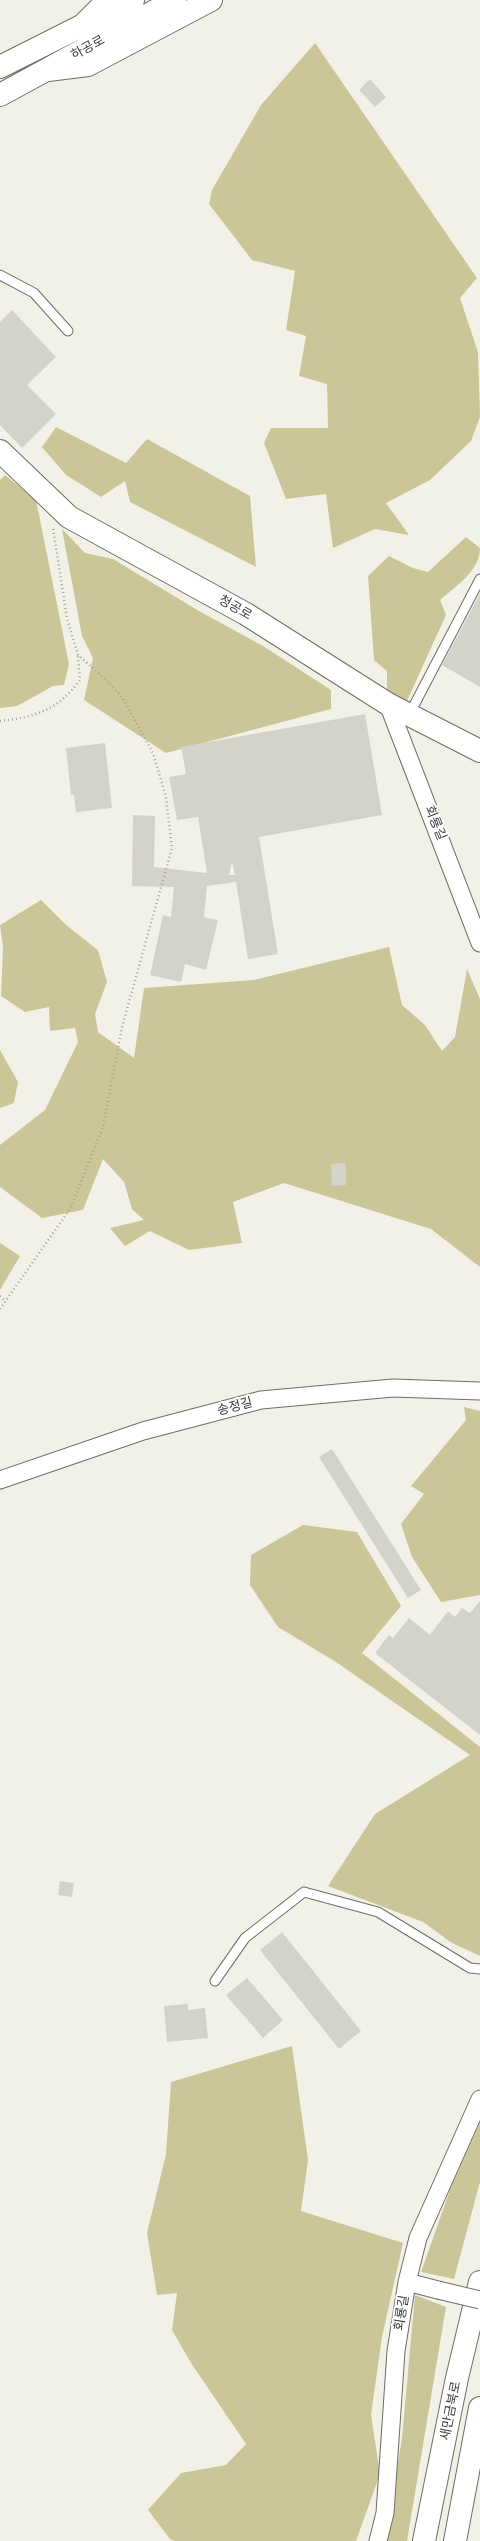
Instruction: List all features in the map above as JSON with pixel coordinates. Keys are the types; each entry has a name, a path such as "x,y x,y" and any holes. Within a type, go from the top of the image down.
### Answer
{"main road":[{"path":"79,29 108,0"},
{"name":"하공로","path":"0,67 79,29 133,0"},
{"name":"하공로","path":"0,94 48,70 175,0"},
{"path":"48,70 88,65 211,0"},
{"name":"청공로","path":"0,451 69,517 246,614 388,704 480,751"},
{"name":"새만금북로","path":"424,2541 457,2378 480,2282"},
{"path":"455,2541 480,2408"}],"street":[{"name":"회룡길","path":"388,704 480,943"},
{"name":"송정길","path":"0,1480 143,1431 261,1400 393,1388 480,1391"},
{"name":"회룡길","path":"378,2541 385,2513 396,2351 407,2282 418,2238 480,2099"},
{"path":"407,2282 480,2300"}],"lane":[{"path":"0,275 34,293 68,331"},
{"path":"409,715 480,579"},
{"path":"216,1980 244,1938 304,1892 378,1912 470,1968 480,1970"}],"path":[{"path":"0,721 29,718 49,708 69,694 80,680 78,656 67,618 49,498"},
{"path":"0,1309 70,1209 103,1127 122,1027 172,848 166,797 153,753 122,697 104,678 78,656"},
{"path":"0,1296 5,1301"}],"shaded area":[{"path":"315,43 477,278 460,298 478,352 480,417 471,441 430,480 386,503 409,535 375,529 333,548 326,494 286,499 264,443 271,428 328,428 327,384 299,376 306,336 286,330 295,271 252,260 209,204 212,190 261,105"},
{"path":"56,427 126,463 147,439 250,496 256,567 130,502 125,481 101,497 66,475 42,447"},
{"path":"5,475 36,500 69,664 64,685 53,686 17,706 0,708 0,480"},
{"path":"62,529 85,553 113,559 199,611 263,646 331,690 331,709 166,753 84,700 93,658 82,636"},
{"path":"466,537 480,548 479,556 472,571 440,600 446,615 406,703 387,690 387,671 374,660 368,576 389,556 413,568 428,572"},
{"path":"41,900 66,925 98,950 107,982 95,1014 98,1032 134,1058 144,988 254,980 389,947 402,1005 425,1025 442,1051 455,1037 467,969 480,999 480,1267 431,1229 284,1183 233,1202 242,1243 189,1250 150,1231 125,1246 110,1228 144,1220 132,1209 124,1182 103,1159 83,1210 42,1218 0,1187 0,1145 45,1110 78,1042 75,1028 50,1031 49,1007 25,1012 1,996 3,947 0,925"},
{"path":"0,1050 18,1082 14,1103 0,1108"},
{"path":"0,1243 20,1256 0,1290"},
{"path":"464,1407 480,1411 480,1595 441,1602 412,1557 401,1524 424,1494 411,1486 466,1420"},
{"path":"303,1525 357,1532 401,1606 362,1653 480,1747 480,1956 452,1943 423,1922 328,1886 375,1814 470,1755 336,1662 278,1627 250,1585 251,1555"},
{"path":"292,2046 308,2160 301,2211 403,2243 382,2337 371,2415 380,2474 356,2541 175,2541 170,2539 148,2510 181,2473 226,2465 246,2444 191,2363 172,2330 177,2293 157,2295 147,2233 166,2154 171,2082"},
{"path":"480,2123 480,2182 454,2279 421,2272 450,2190"},
{"path":"415,2295 446,2307 407,2541 385,2541 402,2438"}],"building":[{"path":"370,79 386,97 375,107 359,90"},
{"path":"12,310 56,357 27,385 56,414 22,448 0,425 0,322"},
{"path":"480,594 480,687 442,665"},
{"path":"365,714 382,815 259,837 278,954 248,959 236,882 207,886 204,917 218,920 206,970 185,964 181,982 150,975 163,915 171,917 174,887 132,886 133,815 155,816 154,867 207,873 198,817 177,820 169,777 186,774 181,747","holes":["232,862 235,875 229,875"]},
{"path":"105,743 112,808 76,812 74,795 71,795 66,748"},
{"path":"346,1163 346,1185 332,1186 331,1164"},
{"path":"332,1449 421,1590 408,1598 319,1457"},
{"path":"480,1601 480,1735 375,1653 389,1635 393,1638 409,1618 430,1635 448,1611 455,1617 462,1608 470,1613"},
{"path":"60,1881 74,1883 72,1897 58,1895"},
{"path":"282,1932 361,2031 339,2049 260,1950"},
{"path":"247,1978 283,2020 263,2038 226,1995"},
{"path":"188,2004 188,2010 205,2008 208,2038 167,2042 164,2006"}]}
